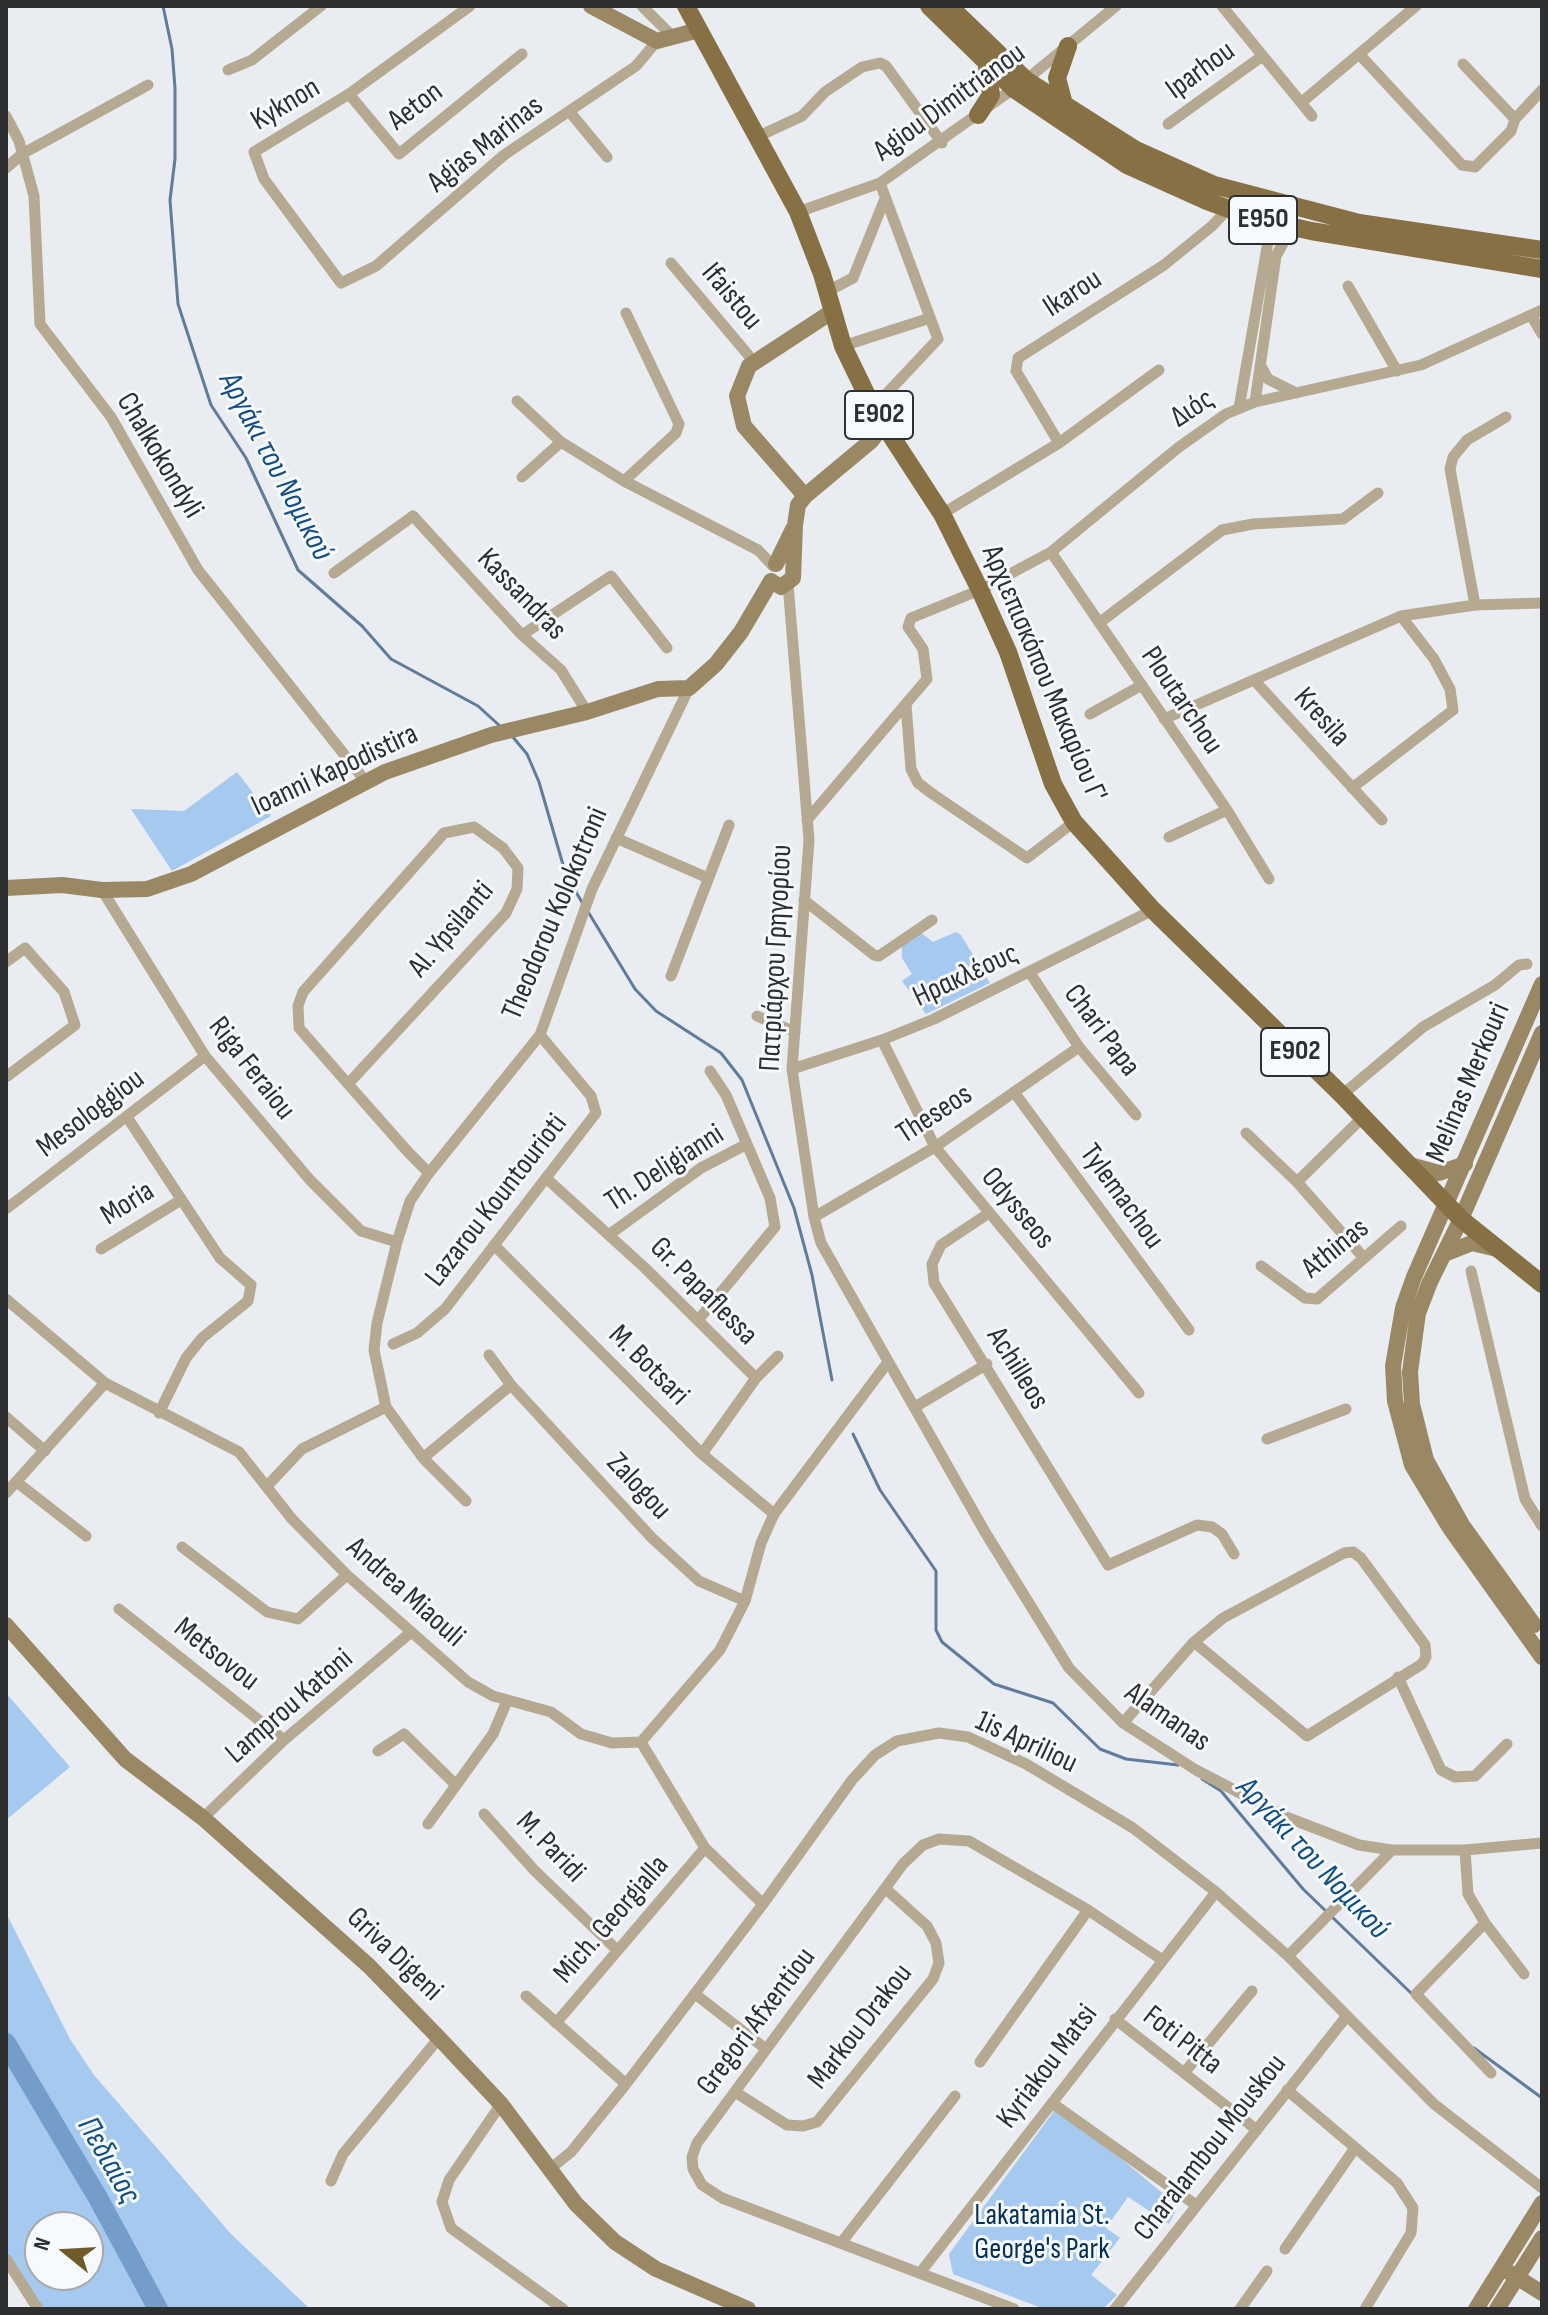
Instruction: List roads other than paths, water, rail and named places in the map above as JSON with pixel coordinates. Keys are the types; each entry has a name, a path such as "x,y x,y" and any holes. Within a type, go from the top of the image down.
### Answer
{"main road":[{"name":"Αρχιεπισκόπου Μακαρίου Γ'","path":"686,6 798,212 843,346 873,408 942,514 980,590 1008,652 1053,784 1074,822 1102,857 1153,910 1342,1095 1461,1219 1542,1284"},
{"name":"E950","path":"929,6 987,66 1064,104 1136,150 1214,185 1359,223 1542,250"},
{"name":"E950","path":"949,6 1020,84 1127,165 1251,217 1311,231 1542,269"},
{"path":"1064,104 1057,78 1068,46"},
{"path":"978,115 991,95 987,66"}],"street":[{"path":"228,70 252,60 321,6"},
{"name":"Kyknon","path":"341,283 264,179 254,152 349,94 470,6"},
{"path":"591,6 657,41 699,30"},
{"path":"642,6 674,38"},
{"name":"Agiou Dimitrianou","path":"798,212 880,183 942,143 1116,6"},
{"path":"1222,6 1312,116"},
{"path":"1302,102 1411,8"},
{"name":"Agias Marinas","path":"341,283 376,266 504,155 636,66 657,41"},
{"name":"Aeton","path":"349,94 399,154 522,54"},
{"path":"1360,55 1462,165 1475,167 1511,131 1515,119 1542,90"},
{"name":"Iparhou","path":"1168,124 1261,57"},
{"path":"759,136 802,116 825,92 862,67 880,63 886,66 942,143"},
{"path":"1463,64 1515,119"},
{"path":"6,168 22,154 148,85"},
{"path":"569,111 607,157"},
{"name":"Chalkokondyli","path":"6,116 22,154 34,196 40,324 111,417 198,570 366,782"},
{"path":"873,408 938,339 884,201 880,183"},
{"path":"826,292 853,278 884,201"},
{"name":"Ikarou","path":"1059,443 1016,371 1018,358 1164,265 1228,209"},
{"path":"1239,408 1268,242 1264,226 1251,217"},
{"path":"1255,402 1278,248 1288,234 1311,231"},
{"name":"Ifaistou","path":"671,263 755,363"},
{"path":"1348,286 1397,371"},
{"path":"833,311 749,366 737,396 744,426 805,496 871,441 885,423"},
{"path":"624,481 676,433 679,424 626,313"},
{"path":"1537,313 1542,334"},
{"name":"Διός","path":"906,705 927,679 923,649 908,623 911,618 980,590 1051,552 1214,421 1255,402 1421,365 1537,313"},
{"path":"843,346 930,318"},
{"path":"1261,366 1268,379 1296,393"},
{"path":"942,514 1059,443 1159,370"},
{"path":"517,401 561,442 624,481 758,550 780,573"},
{"path":"1475,605 1450,469 1453,457 1467,440 1506,417"},
{"path":"522,477 561,442"},
{"path":"1099,623 1222,530 1253,524 1343,519 1378,493"},
{"name":"Theodorou Kolokotroni","path":"386,1407 374,1350 377,1323 410,1201 540,1035 592,889 689,688 716,664 780,573 798,505 805,496"},
{"name":"Kassandras","path":"334,573 413,516 522,635 561,670 587,712"},
{"name":"Ploutarchou","path":"1051,552 1227,810 1269,879"},
{"name":"Πατριάρχου Γρηγορίου","path":"780,573 809,840 792,1069 814,1217 821,1243 888,1362"},
{"path":"522,635 611,576 667,648"},
{"path":"1164,719 1401,616 1475,605 1542,603"},
{"name":"Kresila","path":"1352,788 1453,710 1450,689 1434,659 1401,616"},
{"name":"Kresila","path":"1255,681 1382,820"},
{"path":"1090,714 1142,685"},
{"name":"Ioanni Kapodistira","path":"9,883 102,890 147,889 191,874 366,782 491,735 587,712 658,689 689,688"},
{"path":"807,820 906,705"},
{"path":"906,705 911,769 918,783 934,795 1027,858 1074,822"},
{"path":"1169,837 1227,810"},
{"path":"671,976 729,825"},
{"name":"Al. Ypsilanti","path":"474,827 503,848 518,868 517,889 506,913 348,1084 299,1028 298,1006 303,992 444,833 474,827"},
{"path":"616,838 708,878"},
{"name":"Riga Feraiou","path":"102,890 205,1056 310,1180 361,1231 397,1242"},
{"path":"804,900 879,956 932,920"},
{"name":"Ηρακλέους","path":"792,1069 882,1040 1030,973 1153,910"},
{"path":"6,962 25,948 64,992 75,1025 6,1077"},
{"path":"1342,1095 1423,1027 1495,985 1509,970 1527,964"},
{"name":"Chari Papa","path":"1030,973 1079,1047 1136,1115"},
{"name":"Melinas Merkouri","path":"1542,984 1410,1287 1396,1338 1395,1401 1412,1465 1442,1516 1542,1657"},
{"path":"757,1016 795,1032"},
{"name":"Melinas Merkouri","path":"1542,1033 1418,1313 1410,1372 1417,1431 1426,1460 1462,1525 1542,1637"},
{"name":"Lazarou Kountourioti","path":"393,1344 417,1333 445,1309 596,1113 591,1096 540,1035"},
{"name":"Odysseos","path":"882,1040 935,1147 1139,1393"},
{"name":"Theseos","path":"814,1217 935,1147 1079,1047"},
{"name":"Mesologgiou","path":"6,1209 205,1056"},
{"path":"699,1319 775,1227 770,1198 726,1095 710,1071"},
{"path":"348,1084 429,1173"},
{"name":"Tylemachou","path":"1014,1092 1189,1330"},
{"path":"127,1117 220,1258 251,1285 248,1301 202,1338 186,1358 159,1413"},
{"path":"1297,1182 1363,1117"},
{"path":"1246,1133 1297,1182 1364,1258"},
{"name":"Th. Deligianni","path":"610,1234 701,1168 747,1144"},
{"path":"1410,1165 1439,1173 1465,1164"},
{"name":"Gr. Papaflessa","path":"546,1178 610,1234 756,1378 702,1454"},
{"name":"Moria","path":"101,1249 181,1200"},
{"name":"Achilleos","path":"989,1213 941,1245 932,1264 934,1283 987,1364 1108,1565 1197,1525 1212,1527 1222,1534 1234,1554"},
{"name":"Athinas","path":"1261,1266 1311,1301 1401,1226"},
{"path":"1444,1254 1472,1243 1497,1249"},
{"name":"M. Botsari","path":"494,1245 702,1454 774,1514"},
{"path":"1471,1271 1525,1499 1542,1526"},
{"name":"Andrea Miaouli","path":"6,1299 105,1383 239,1452 292,1519 347,1575 468,1682 507,1701 551,1712 581,1734 612,1743 641,1742"},
{"name":"Zalogou","path":"489,1355 511,1385 664,1549 699,1581 745,1601"},
{"path":"756,1378 778,1356"},
{"path":"763,1904 705,1848 641,1742 720,1650 745,1601 761,1543 774,1514 888,1362"},
{"name":"Alamanas","path":"888,1362 985,1532 1069,1668 1123,1723 1196,1770 1286,1817 1359,1845 1392,1850 1465,1850 1542,1843"},
{"path":"915,1407 987,1364"},
{"path":"6,1493 105,1383"},
{"path":"423,1458 511,1385"},
{"path":"268,1485 302,1449 386,1407 423,1458 466,1501"},
{"path":"1267,1439 1346,1409"},
{"path":"6,1417 45,1451"},
{"path":"18,1483 86,1536"},
{"path":"182,1547 267,1612 298,1619 347,1575"},
{"path":"1123,1723 1194,1642 1223,1618 1344,1553 1353,1552 1361,1558 1425,1645 1426,1657 1422,1664 1313,1734 1302,1736 1194,1642"},
{"name":"Metsovou","path":"119,1609 284,1740"},
{"name":"Griva Digeni","path":"6,1625 125,1759 203,1818 369,1966 501,2104 576,2204 637,2258 698,2290 748,2309"},
{"name":"Lamprou Katoni","path":"203,1818 284,1740 410,1633"},
{"path":"1398,1677 1441,1770 1455,1777 1475,1776 1507,1744"},
{"path":"428,1824 493,1734 507,1701"},
{"name":"1is Apriliou","path":"550,2169 571,2152 626,2084 763,1904 852,1780 875,1755 897,1741 939,1733 968,1737 1080,1795 1133,1828 1216,1892 1288,1956 1434,2104 1542,2188"},
{"path":"378,1751 404,1734 456,1785"},
{"name":"M. Paridi","path":"484,1814 534,1870 616,1949"},
{"name":"Gregori Afxentiou","path":"1007,2308 722,2198 702,2185 693,2169 692,2157 697,2143 903,1864 923,1845 952,1837 969,1841 1088,1910 1161,1959"},
{"name":"Mich. Georgialla","path":"556,2023 705,1848"},
{"path":"1288,1956 1392,1850"},
{"path":"1465,1850 1468,1894 1485,1923 1524,1974"},
{"name":"Markou Drakou","path":"735,2092 787,2125 803,2126 817,2122 933,1979 939,1963 936,1943 927,1926 886,1889"},
{"name":"Kyriakou Matsi","path":"920,2273 1216,1892"},
{"path":"980,2062 1088,1910"},
{"path":"1485,1923 1416,1994 1491,2073"},
{"path":"1184,2073 1252,1991"},
{"path":"695,1994 766,2049"},
{"path":"526,1996 626,2084"},
{"name":"Charalambou Mouskou","path":"1115,2309 1346,2017"},
{"name":"Foti Pitta","path":"1115,2019 1257,2130"},
{"path":"331,2181 343,2154 439,2038"},
{"path":"1287,2090 1397,2183 1413,2208 1411,2233 1365,2309"},
{"path":"841,2243 955,2096"},
{"path":"1052,2103 1196,2205"},
{"path":"501,2104 449,2180 442,2202 451,2228 563,2309"},
{"path":"1285,2249 1355,2148"},
{"path":"1476,2309 1539,2209"},
{"path":"1497,2309 1542,2238"},
{"path":"6,2259 38,2309"},
{"path":"1503,2268 1542,2293"},
{"path":"1240,2309 1267,2271"}],"waterway":[{"name":"Αργάκι του Νομικού","path":"163,6 172,49 175,88 175,159 170,200 178,304 211,405 246,458 298,570 362,626 391,659 478,706 500,726"},
{"name":"Αργάκι του Νομικού","path":"512,736 527,754 539,782 566,875 583,904"},
{"name":"Αργάκι του Νομικού","path":"587,910 635,989 656,1011 721,1053 742,1080 794,1208 812,1275 832,1380"},
{"name":"Αργάκι του Νομικού","path":"853,1434 880,1490 936,1571 936,1630 942,1642 994,1684 1053,1703 1100,1749 1126,1759 1178,1765"},
{"name":"Αργάκι του Νομικού","path":"1202,1779 1221,1791 1303,1889 1411,1993"},
{"name":"Πεδιαίος","path":"6,2043 98,2198 158,2309"},
{"name":"Αργάκι του Νομικού","path":"1474,2048 1542,2098"}],"park label":[{"name":"Lakatamia St. George's Park","path":"1042,2233"}]}
